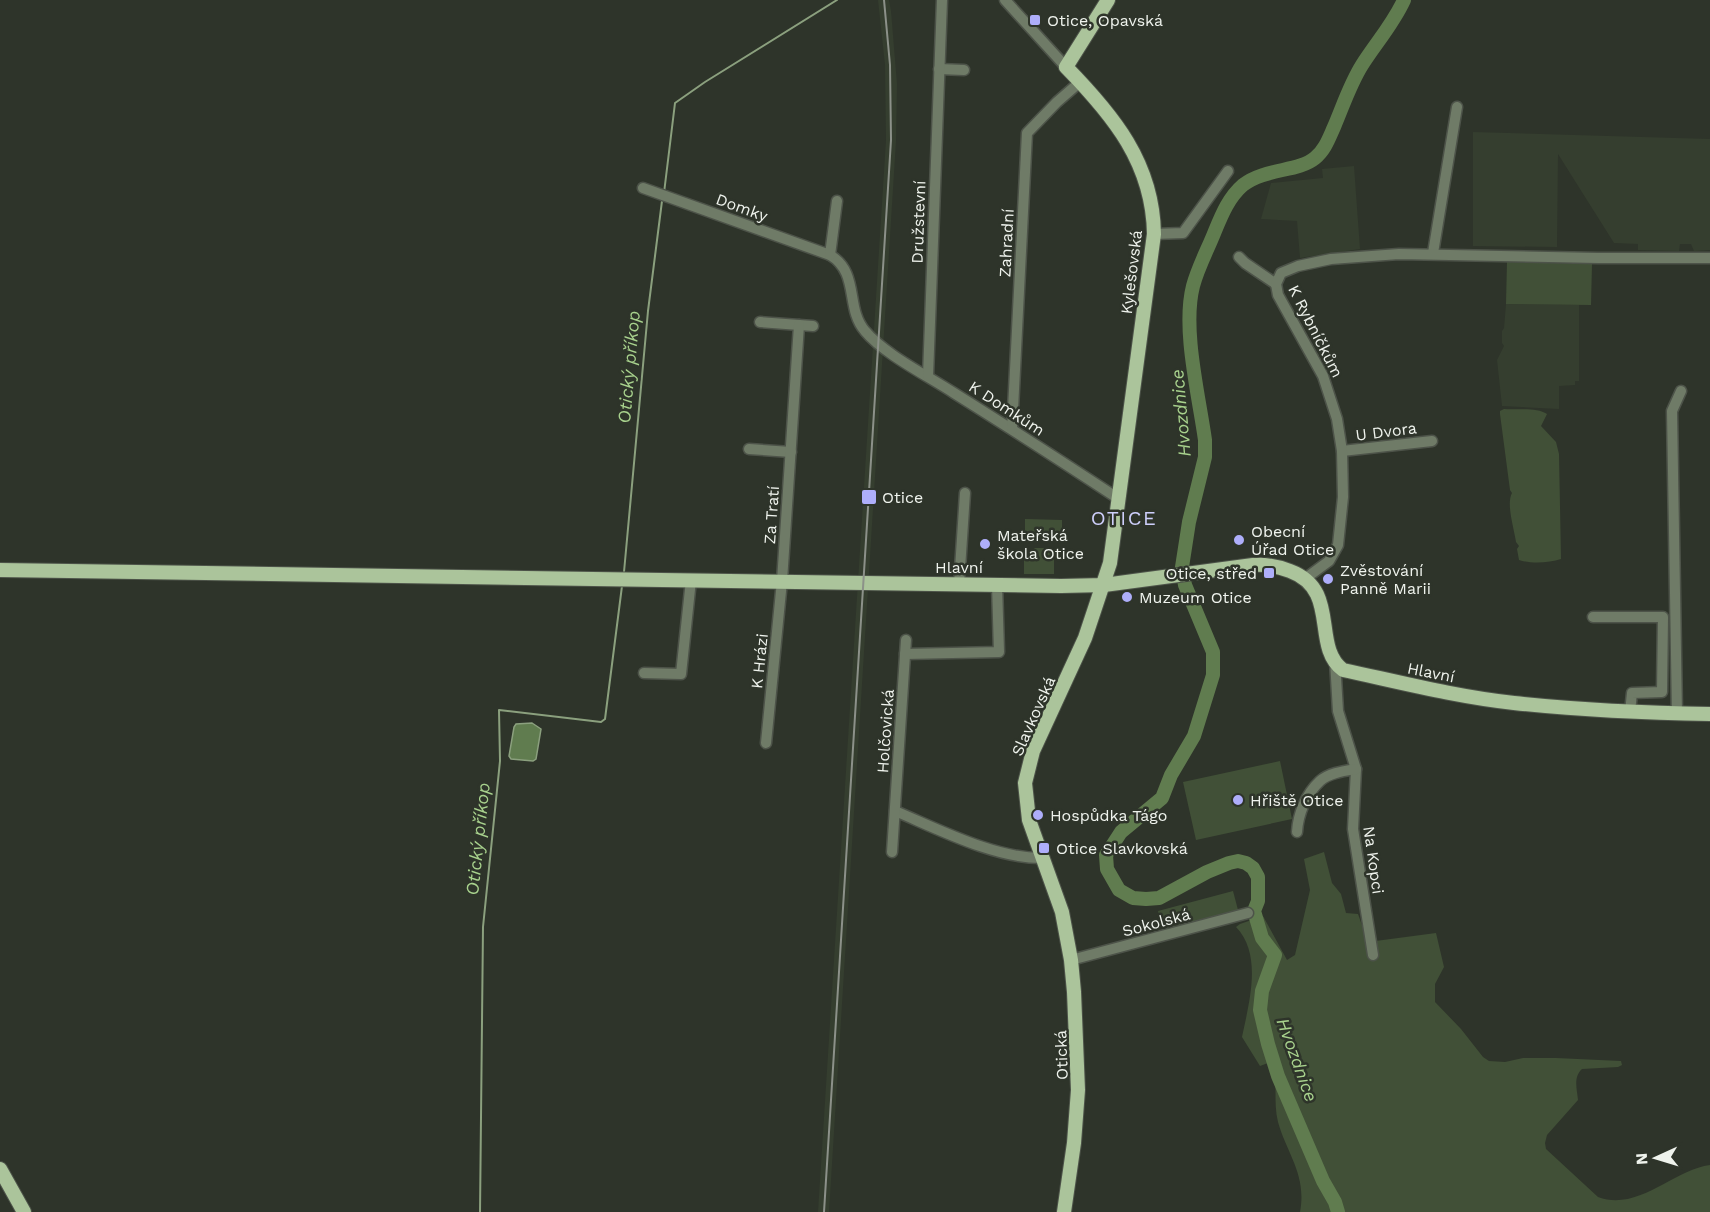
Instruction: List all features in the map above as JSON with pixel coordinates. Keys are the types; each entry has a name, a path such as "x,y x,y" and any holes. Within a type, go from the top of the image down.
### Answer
{"main road":[{"path":"1066,67 1108,0"},
{"name":"Kylešovská","path":"1066,67 1117,125 1134,153 1151,199 1154,234 1110,563 1104,585"},
{"name":"Hlavní","path":"0,570 1104,585 1202,571 1272,565 1306,578"},
{"path":"1306,578 1320,601 1330,650 1335,662"},
{"name":"Slavkovská","path":"1058,898 1027,812 1025,783 1033,751 1085,638 1104,585"},
{"name":"Hlavní","path":"1335,662 1343,670 1512,703 1677,714 1710,714"},
{"name":"Otická","path":"1058,898 1071,960 1077,1024 1078,1090 1071,1170 1064,1212"},
{"path":"0,1169 24,1212"}],"street":[{"name":"Družstevní","path":"927,376 942,0"},
{"path":"1005,0 1066,67"},
{"path":"939,69 964,70"},
{"name":"Zahradní","path":"1012,429 1027,133 1080,82"},
{"path":"1433,253 1457,107"},
{"path":"1154,234 1183,233 1228,171"},
{"name":"Domky","path":"643,188 830,255"},
{"path":"830,255 837,201"},
{"name":"K Rybníčkům","path":"1306,578 1329,561 1338,545 1343,497 1342,451 1337,419 1323,376 1278,295 1276,284 1281,273 1315,262 1365,255 1433,253 1587,258 1710,258"},
{"name":"K Domkům","path":"830,255 841,261 846,271 858,320 865,331 879,343 896,357 1119,499"},
{"path":"1239,256 1245,263 1276,284"},
{"path":"760,322 813,326"},
{"name":"Za Tratí","path":"782,581 800,325"},
{"path":"1677,714 1672,411 1681,391"},
{"name":"U Dvora","path":"1342,451 1432,441"},
{"path":"749,449 790,452"},
{"path":"959,584 966,493"},
{"path":"644,673 681,674 691,580"},
{"name":"K Hrázi","path":"766,743 782,581"},
{"path":"905,654 999,652 997,584"},
{"path":"1593,617 1663,616 1662,692 1632,693 1630,711"},
{"name":"Holčovická","path":"891,852 906,640"},
{"name":"Na Kopci","path":"1335,662 1338,711 1356,769 1353,829 1373,955"},
{"path":"1297,832 1298,814 1320,780 1337,772 1356,769"},
{"path":"895,811 961,838 1014,856 1043,858"},
{"name":"Sokolská","path":"1071,960 1248,913"}],"shaded area":[{"path":"878,0 889,0 891,11 897,84 896,141 829,1212 818,1212 886,140 885,65"},
{"path":"1473,132 1710,139 1710,250 1694,251 1691,244 1680,244 1679,251 1638,250 1638,244 1614,243 1558,154 1557,247 1473,246"},
{"path":"1354,166 1360,249 1300,258 1297,221 1261,219 1271,183 1323,178 1322,169"},
{"path":"1507,262 1592,264 1591,305 1506,304"},
{"path":"1506,304 1579,305 1579,381 1575,381 1575,385 1559,386 1559,409 1502,406 1497,360 1504,346 1502,331"},
{"path":"1504,409 1532,410 1547,414 1541,426 1556,442 1559,454 1561,559 1540,563 1519,560 1517,549 1519,546 1516,542 1510,510 1512,493 1500,414 1500,411"},
{"path":"1025,519 1062,520 1062,539 1025,538"},
{"path":"1035,548 1047,548 1054,558 1054,574 1024,574 1024,555"},
{"path":"532,723 541,729 536,759 533,761 511,759 509,756 514,727 516,724"},
{"name":"Hřiště Otice","path":"1280,761 1292,819 1196,840 1183,782"},
{"path":"1324,852 1332,883 1341,894 1346,913 1358,914 1368,942 1436,933 1444,967 1435,984 1435,1002 1461,1029 1483,1057 1489,1061 1505,1062 1523,1058 1621,1061 1622,1065 1618,1067 1582,1069 1579,1072 1576,1083 1578,1100 1547,1135 1546,1149 1598,1197 1613,1200 1641,1195 1696,1168 1710,1165 1710,1212 1300,1212 1301,1187 1278,1122 1273,1061 1260,1066 1242,1037 1250,995 1252,965 1244,938 1236,927 1263,916 1287,960 1295,955 1310,890 1304,859"},
{"path":"1233,891 1238,910 1163,930 1158,911"}],"waterway":[{"name":"Otický příkop","path":"664,193 675,103 837,0"},
{"name":"Hvozdnice","path":"1338,1212 1278,1076 1268,1044 1260,1010 1262,991 1275,955 1262,938 1254,911 1258,901 1258,877 1253,868 1238,861 1229,863 1159,898 1133,898 1119,890 1107,869 1106,855 1121,832 1162,798 1171,775 1194,736 1213,675 1213,652 1185,585 1182,567 1189,522 1205,457 1205,440 1190,342 1190,303 1195,279 1223,212 1238,190 1261,176 1300,166 1315,158 1321,151 1358,72 1404,0"},
{"name":"Otický příkop","path":"624,572 648,311 662,201"},
{"name":"Otický příkop","path":"480,1212 483,927 500,761 499,710 601,722 605,719 622,586"}],"railway":[{"path":"824,1212 891,140 890,65 884,0"}],"place":[{"name":"Otice, Opavská","path":"1035,20"},
{"name":"Otice","path":"869,497"},
{"name":"Obecní Úřad Otice","path":"1239,540"},
{"name":"Mateřská škola Otice","path":"985,544"},
{"name":"Otice, střed","path":"1269,573"},
{"name":"Zvěstování Panně Marii","path":"1328,579"},
{"name":"Muzeum Otice","path":"1127,597"},
{"name":"Hřiště Otice","path":"1238,800"},
{"name":"Hospůdka Tágo","path":"1038,815"},
{"name":"Otice Slavkovská","path":"1044,848"}],"district":[{"name":"OTICE","path":"1124,518"}]}
